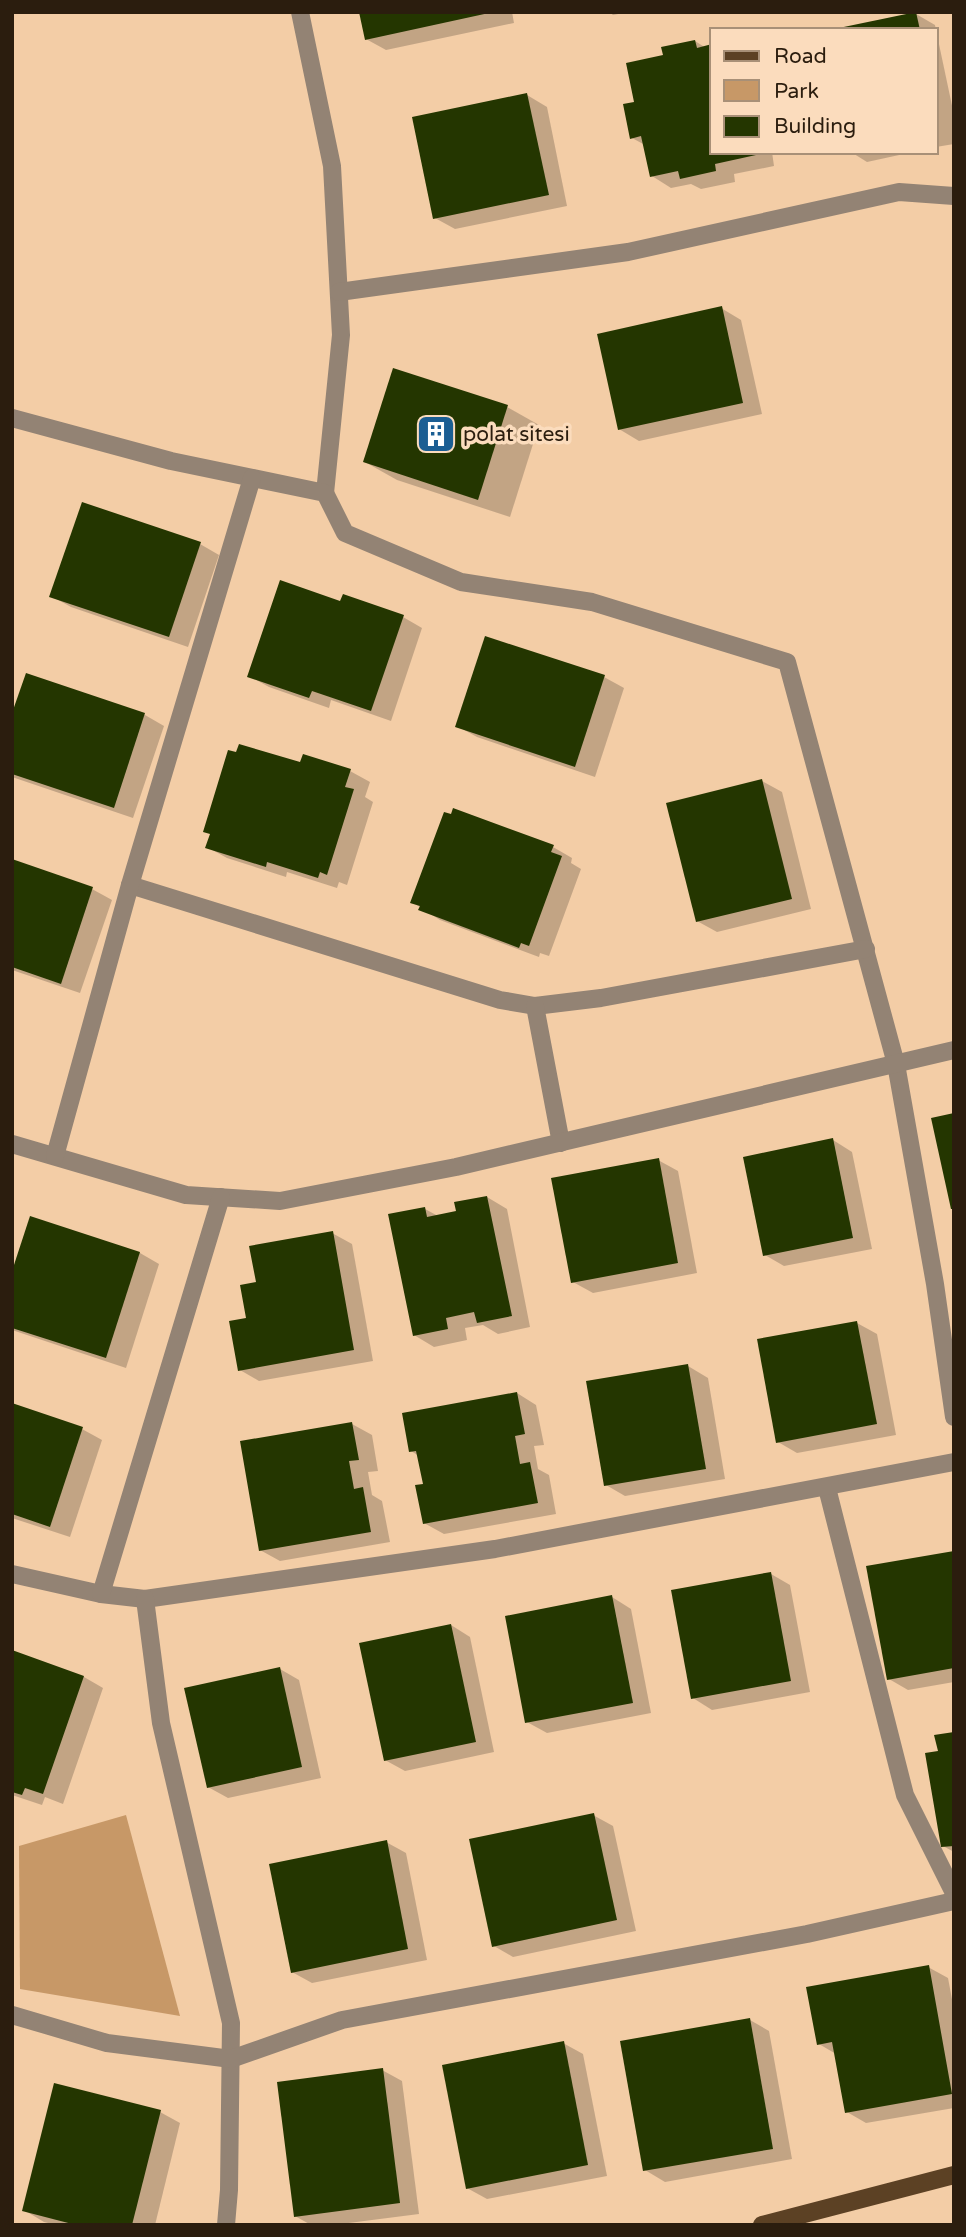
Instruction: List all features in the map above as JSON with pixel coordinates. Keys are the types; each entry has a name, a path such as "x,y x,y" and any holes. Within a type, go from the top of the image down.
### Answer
{"main road":[{"path":"762,2225 954,2175"}],"street":[{"path":"300,12 332,166 339,292 341,335 324,493 345,533 461,582 592,602 787,662 896,1064 935,1284 954,1417"},
{"path":"339,292 628,252 899,192 954,196"},
{"path":"12,418 171,461 324,493"},
{"path":"55,1156 130,884 251,478"},
{"path":"130,884 500,1000 535,1006 601,998 866,949"},
{"path":"535,1006 561,1143"},
{"path":"12,1144 186,1195 280,1201 456,1167 954,1050"},
{"path":"101,1594 221,1197"},
{"path":"12,1574 101,1594 145,1599 495,1549 954,1462"},
{"path":"827,1488 905,1795 954,1893"},
{"path":"145,1599 161,1723 231,2023 229,2190 226,2225"},
{"path":"12,2015 107,2043 230,2059 342,2020 807,1934 954,1901"}],"green space":[{"path":"126,1815 180,2016 20,1989 19,1846"}],"building":[{"path":"359,12 489,12 489,13 365,40"},
{"path":"916,12 920,28 839,28"},
{"path":"695,40 697,48 710,45 710,154 756,155 715,164 716,171 680,179 678,171 650,177 641,136 630,139 623,104 634,102 626,63 663,55 661,47"},
{"path":"527,93 549,195 433,219 412,117"},
{"path":"722,306 743,403 618,430 597,334"},
{"name":"polat sitesi","path":"393,368 508,405 478,500 363,462"},
{"path":"82,502 201,542 169,637 49,597"},
{"path":"280,580 340,601 343,594 404,615 371,711 312,691 309,698 247,677"},
{"path":"485,636 605,675 575,767 455,727"},
{"path":"26,673 145,713 114,808 12,774 12,713"},
{"path":"239,744 300,762 303,754 351,769 345,787 354,789 327,875 320,872 318,878 267,862 266,867 205,848 210,834 203,832 228,750 236,752"},
{"path":"762,779 792,899 696,922 666,803"},
{"path":"453,808 554,845 551,852 562,856 529,946 521,943 519,948 418,910 420,906 410,903 444,812 451,814"},
{"path":"12,859 93,887 61,984 12,967"},
{"path":"954,1113 954,1209 951,1209 931,1118"},
{"path":"833,1138 853,1238 763,1256 743,1157"},
{"path":"659,1158 678,1263 571,1283 551,1178"},
{"path":"487,1196 512,1316 477,1323 474,1312 446,1318 448,1329 413,1336 388,1214 425,1207 427,1217 456,1211 454,1202"},
{"path":"30,1216 140,1252 106,1358 12,1328 12,1271"},
{"path":"333,1231 354,1350 238,1371 229,1321 246,1318 240,1285 256,1282 249,1246"},
{"path":"857,1321 877,1424 776,1443 757,1339"},
{"path":"688,1364 706,1469 604,1486 586,1381"},
{"path":"517,1392 525,1434 515,1436 520,1464 530,1462 538,1503 423,1524 415,1485 423,1484 416,1451 409,1452 402,1413"},
{"path":"12,1403 83,1427 50,1527 12,1514"},
{"path":"352,1422 359,1460 349,1461 354,1489 363,1487 371,1532 259,1551 240,1441"},
{"path":"954,1551 954,1668 887,1680 866,1566"},
{"path":"771,1572 791,1681 691,1699 671,1590"},
{"path":"612,1595 633,1703 525,1723 505,1616"},
{"path":"451,1624 476,1742 384,1761 359,1643"},
{"path":"12,1650 84,1676 43,1794 25,1788 22,1795 12,1792"},
{"path":"280,1667 302,1767 207,1788 184,1688"},
{"path":"954,1732 954,1846 941,1847 925,1753 938,1751 934,1735"},
{"path":"594,1813 617,1920 492,1947 469,1839"},
{"path":"387,1840 408,1949 291,1973 269,1864"},
{"path":"929,1965 952,2094 845,2113 832,2042 817,2045 806,1987"},
{"path":"750,2018 773,2149 643,2171 620,2041"},
{"path":"564,2041 588,2165 466,2189 442,2065"},
{"path":"383,2068 400,2203 294,2217 277,2082"},
{"path":"54,2083 161,2110 132,2225 76,2225 22,2211"}],"place":[{"name":"polat sitesi","path":"436,434"}]}
